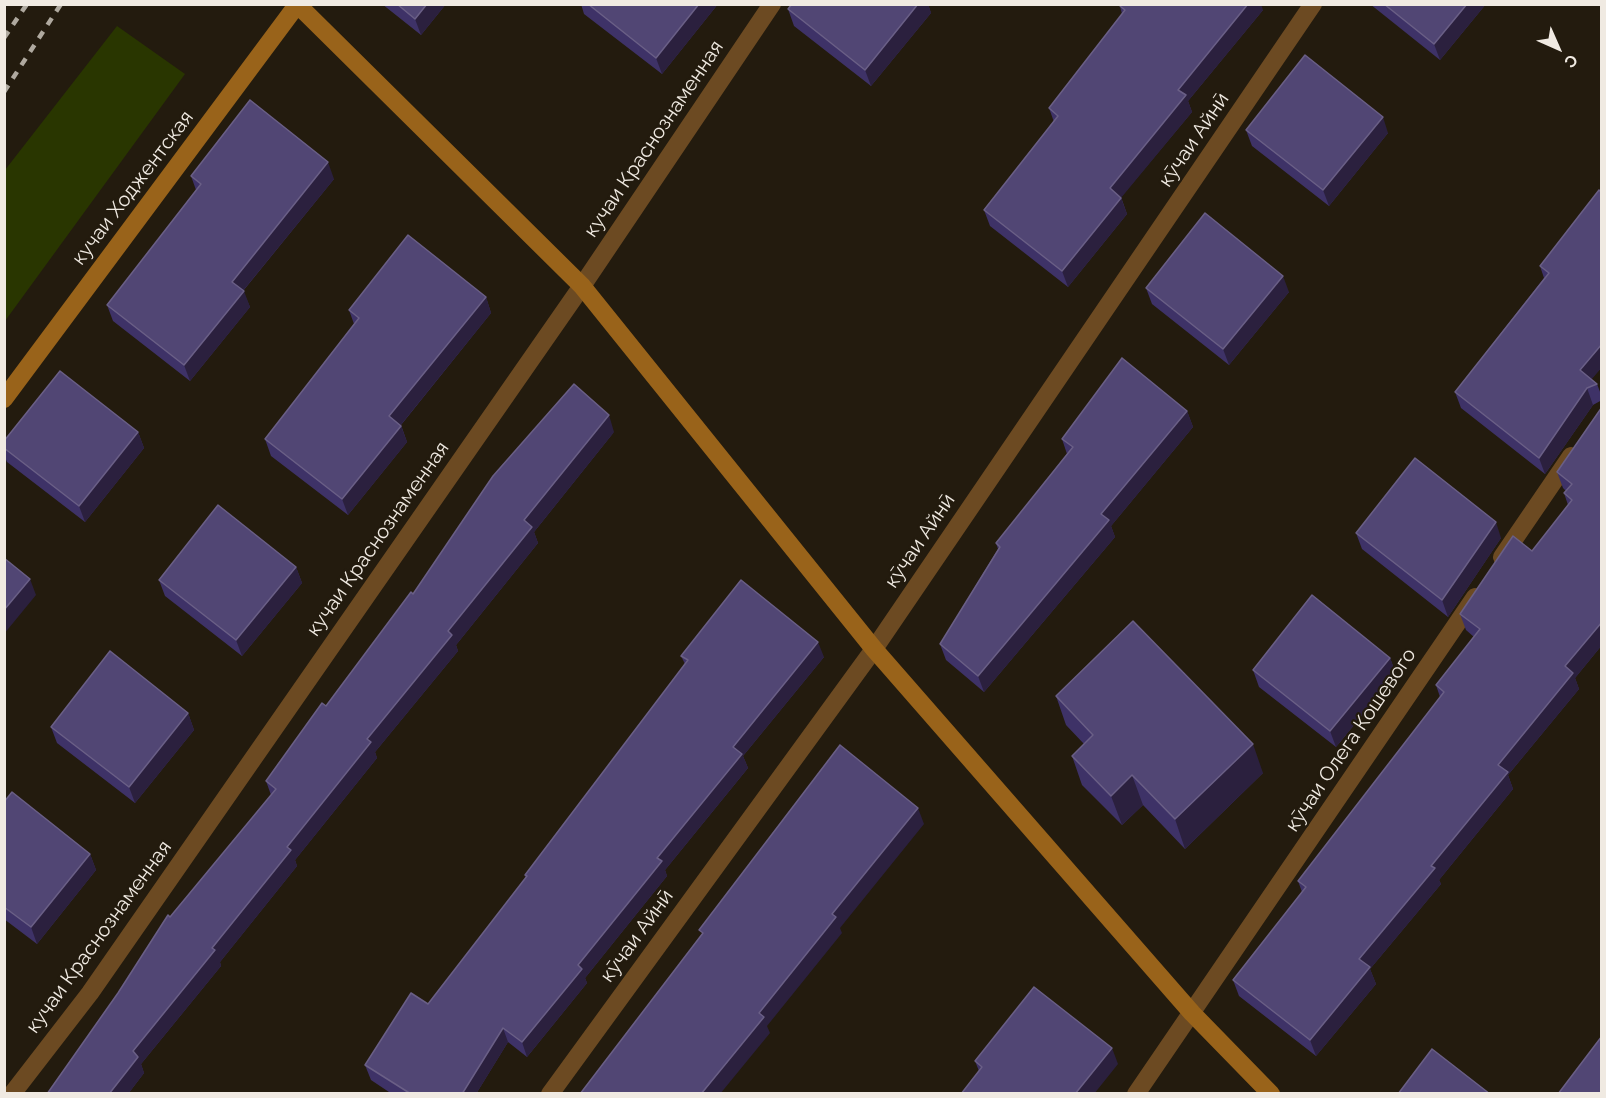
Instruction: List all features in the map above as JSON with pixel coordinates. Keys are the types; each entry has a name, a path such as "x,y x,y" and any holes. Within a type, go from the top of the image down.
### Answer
{"main road":[{"path":"297,5 582,286 874,649 1192,1013 1271,1094"},
{"name":"кучаи Ходжентская","path":"4,399 297,5"}],"street":[{"name":"кучаи Краснознаменная","path":"12,1094 97,983 582,286 772,4"},
{"name":"кӯчаи Айнӣ","path":"550,1094 874,649 1313,4"},
{"name":"кӯчаи Олега Кошевого","path":"1136,1094 1581,441"}],"green space":[{"path":"117,26 185,74 5,321 5,170"}],"building":[{"path":"397,4 427,4 415,19"},
{"path":"588,4 699,4 656,58"},
{"path":"792,4 918,4 865,70 788,9"},
{"path":"1121,4 1248,4 1178,90 1186,95 1110,188 1121,198 1062,271 984,210 1058,116 1049,108 1125,10 1120,6"},
{"path":"1384,4 1467,4 1434,44"},
{"path":"1305,55 1383,117 1323,190 1246,130"},
{"path":"250,100 328,162 232,282 244,291 184,365 107,305 201,184 191,176"},
{"path":"1599,190 1602,193 1602,344 1580,370 1597,384 1587,388 1539,458 1455,392 1549,273 1540,266"},
{"path":"1205,213 1283,276 1223,349 1146,288"},
{"path":"408,235 486,297 389,416 401,426 342,499 265,439 359,318 349,310"},
{"path":"1122,358 1187,411 1101,514 1109,520 978,676 940,644 1000,547 996,543 1073,447 1062,439"},
{"path":"60,371 138,432 79,506 4,448 4,441"},
{"path":"574,384 609,415 524,520 532,527 448,631 452,635 367,739 371,742 287,847 291,850 212,948 215,950 133,1051 138,1057 109,1094 47,1094 118,993 168,915 170,917 276,789 266,781 322,703 326,706 411,592 413,594 493,476"},
{"path":"1602,407 1602,622 1565,666 1573,673 1498,765 1508,772 1431,866 1435,868 1359,959 1370,967 1310,1040 1233,980 1306,887 1298,881 1444,692 1436,685 1480,629 1460,614 1513,536 1532,551 1572,500 1564,493 1572,484 1557,472"},
{"path":"1415,458 1496,522 1442,600 1356,533"},
{"path":"218,505 296,567 236,640 159,580"},
{"path":"4,558 30,579 4,610"},
{"path":"741,580 818,642 733,747 742,754 657,858 662,861 578,965 582,969 522,1042 503,1028 462,1094 411,1094 365,1065 411,993 428,1004 688,660 681,656"},
{"path":"1312,595 1390,658 1330,731 1253,670"},
{"path":"1133,621 1253,744 1175,819 1132,775 1111,796 1072,756 1093,735 1056,696"},
{"path":"110,651 188,713 129,787 51,727"},
{"path":"840,745 918,808 832,914 836,917 759,1013 764,1017 701,1094 580,1094 703,933 699,930"},
{"path":"12,792 90,854 31,927 4,907 4,802"},
{"path":"1034,987 1112,1048 1075,1094 961,1094 982,1067 975,1061"},
{"path":"1602,1036 1602,1094 1558,1094"},
{"path":"1432,1049 1490,1094 1398,1094"}],"railway":[{"path":"4,38 27,4"},
{"path":"4,92 61,4"}]}
